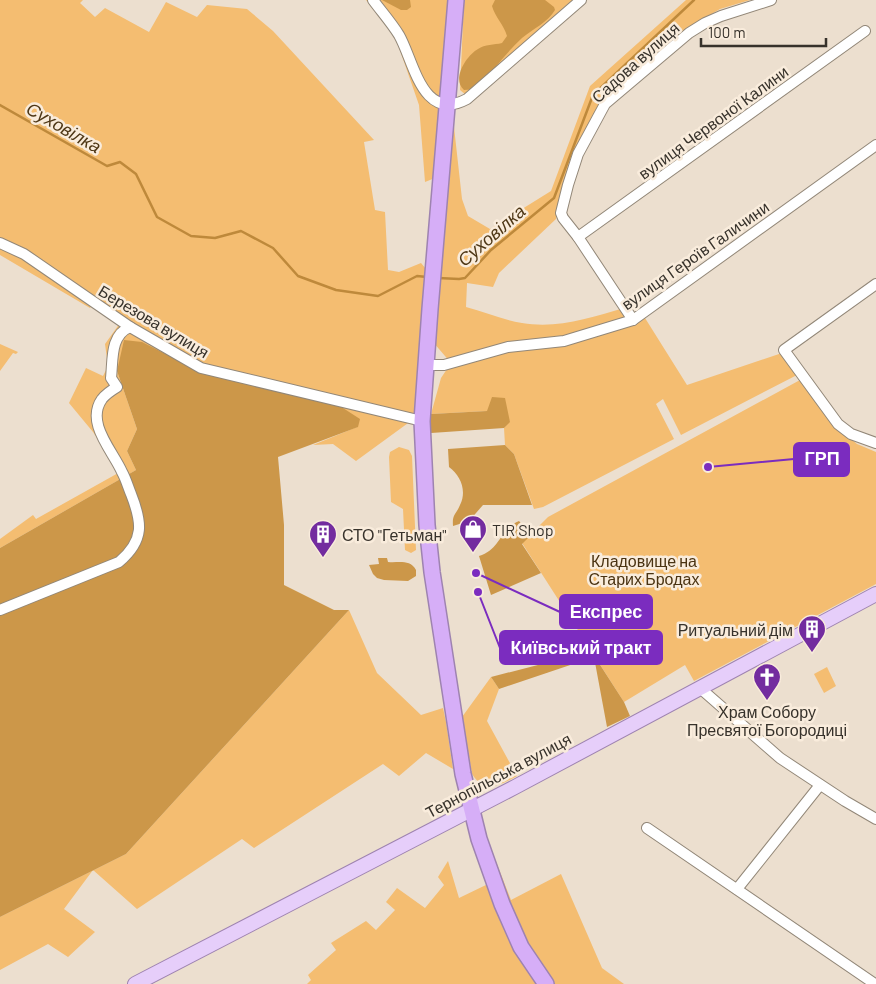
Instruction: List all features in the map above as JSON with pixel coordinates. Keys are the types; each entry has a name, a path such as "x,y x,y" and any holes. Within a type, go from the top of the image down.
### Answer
{"highway":[{"path":"456,0 422,421 426,524 463,774 484,860 521,947 546,984"}],"main road":[{"name":"Тернопільська вулиця","path":"135,984 471,809 876,594"}],"street":[{"path":"373,0 399,35 420,84 438,103 448,104 457,104 467,99 581,0"},
{"name":"Садова вулиця","path":"633,320 561,213 578,154 605,104 689,33 721,16 771,0"},
{"name":"вулиця Червоної Калини","path":"578,237 865,31"},
{"name":"вулиця Героїв Галичини","path":"426,365 444,365 508,347 564,341 633,320 876,145"},
{"name":"Березова вулиця","path":"0,243 41,264 130,327 201,368 422,421"},
{"path":"875,442 860,438 844,429 784,350 876,284"},
{"path":"0,610 119,562 128,555 134,544 140,527 139,514 122,472 98,429 97,416 102,399 117,387 111,378 115,341 124,330 130,327"},
{"path":"700,688 780,758 876,819"},
{"path":"736,889 820,785"},
{"path":"647,828 874,984"}],"green space":[{"path":"0,0 83,0 80,3 95,17 105,8 149,32 166,2 197,17 207,5 247,9 273,31 374,140 364,142 375,210 385,212 388,270 399,272 421,263 426,269 415,418 356,461 333,444 313,445 357,427 117,371 137,429 127,451 136,470 0,548 0,539 33,515 36,519 120,472 93,432 69,403 86,368 103,376 108,366 105,344 120,323 92,305 90,308 0,255"},
{"path":"366,0 449,0 435,178 425,182 419,105 395,36"},
{"path":"464,0 581,0 466,95 460,90"},
{"path":"686,0 750,0 720,9 686,29 602,100 584,133 558,207 556,219 499,273 493,287 467,283 466,307 515,322 548,325 573,322 624,308 633,326 645,318 687,385 782,353 797,375 681,435 663,399 656,404 674,439 543,507 534,509 514,454 505,445 504,428 510,421 487,411 431,414 441,378 451,363 433,342 453,118 462,199 468,216 490,229 551,191 590,86"},
{"path":"0,344 18,352 16,354 13,353 0,371"},
{"name":"Кладовище на Старих Бродах","path":"800,380 837,427 857,444 876,452 876,584 694,681 685,665 624,702 522,543 548,517"},
{"path":"399,447 409,450 412,456 416,550 411,553 405,550 403,509 391,502 389,457 390,452"},
{"path":"349,610 377,673 421,715 443,708 453,769 426,753 399,776 383,764 254,848 242,839 137,909 93,870 126,854"},
{"path":"827,667 836,686 824,693 814,674"},
{"path":"491,677 499,689 487,721 517,776 498,785 487,786 477,780 472,774 462,717"},
{"path":"493,854 511,900 561,874 602,968 624,984 551,984 525,945 491,857"},
{"path":"448,861 459,898 488,884 540,984 307,984 311,980 308,975 336,950 331,943 366,921 376,930 395,910 386,902 397,888 425,908 444,885 438,877"},
{"path":"92,871 64,909 95,932 68,957 48,944 0,970 0,917"}],"shaded area":[{"path":"382,0 410,0 411,7 407,10 401,10"},
{"path":"495,0 545,0 555,10 544,22 516,44 499,62 479,89 464,90 459,80 462,68 469,56 481,47 502,43 507,36 492,6"},
{"path":"124,340 142,342 205,374 329,399 360,419 358,427 278,457 284,525 284,585 334,610 349,610 126,854 0,917 0,548 136,470 127,451 137,429 117,371"},
{"path":"492,397 505,398 510,422 504,428 431,433 431,414 487,411"},
{"path":"505,445 514,454 532,505 483,505 469,521 453,526 454,517 462,500 463,489 460,479 449,467 448,449"},
{"path":"519,521 531,535 522,544 541,573 491,595 479,556 491,549 508,529"},
{"path":"378,558 387,558 388,562 411,564 416,570 416,576 408,581 377,578 369,565 379,564"},
{"path":"593,657 499,689 491,677 561,659 572,661"},
{"path":"594,657 624,702 630,716 607,727"}],"waterway":[{"name":"Суховілка","path":"438,278 465,278 491,250 554,198 593,95 694,0"},
{"name":"Суховілка","path":"0,105 107,166 120,162 136,174 157,217 191,236 215,238 241,231 273,248 298,276 336,290 378,296 417,276 427,277"}],"place":[{"name":"ГРП","path":"708,467"},
{"name":"TIR Shop","path":"473,553"},
{"name":"СТО \"Гетьман\"","path":"323,558"},
{"name":"Експрес","path":"476,573"},
{"name":"Київський тракт","path":"478,592"},
{"name":"Ритуальний дім","path":"812,653"},
{"name":"Храм Собору Пресвятої Богородиці","path":"767,701"}]}
